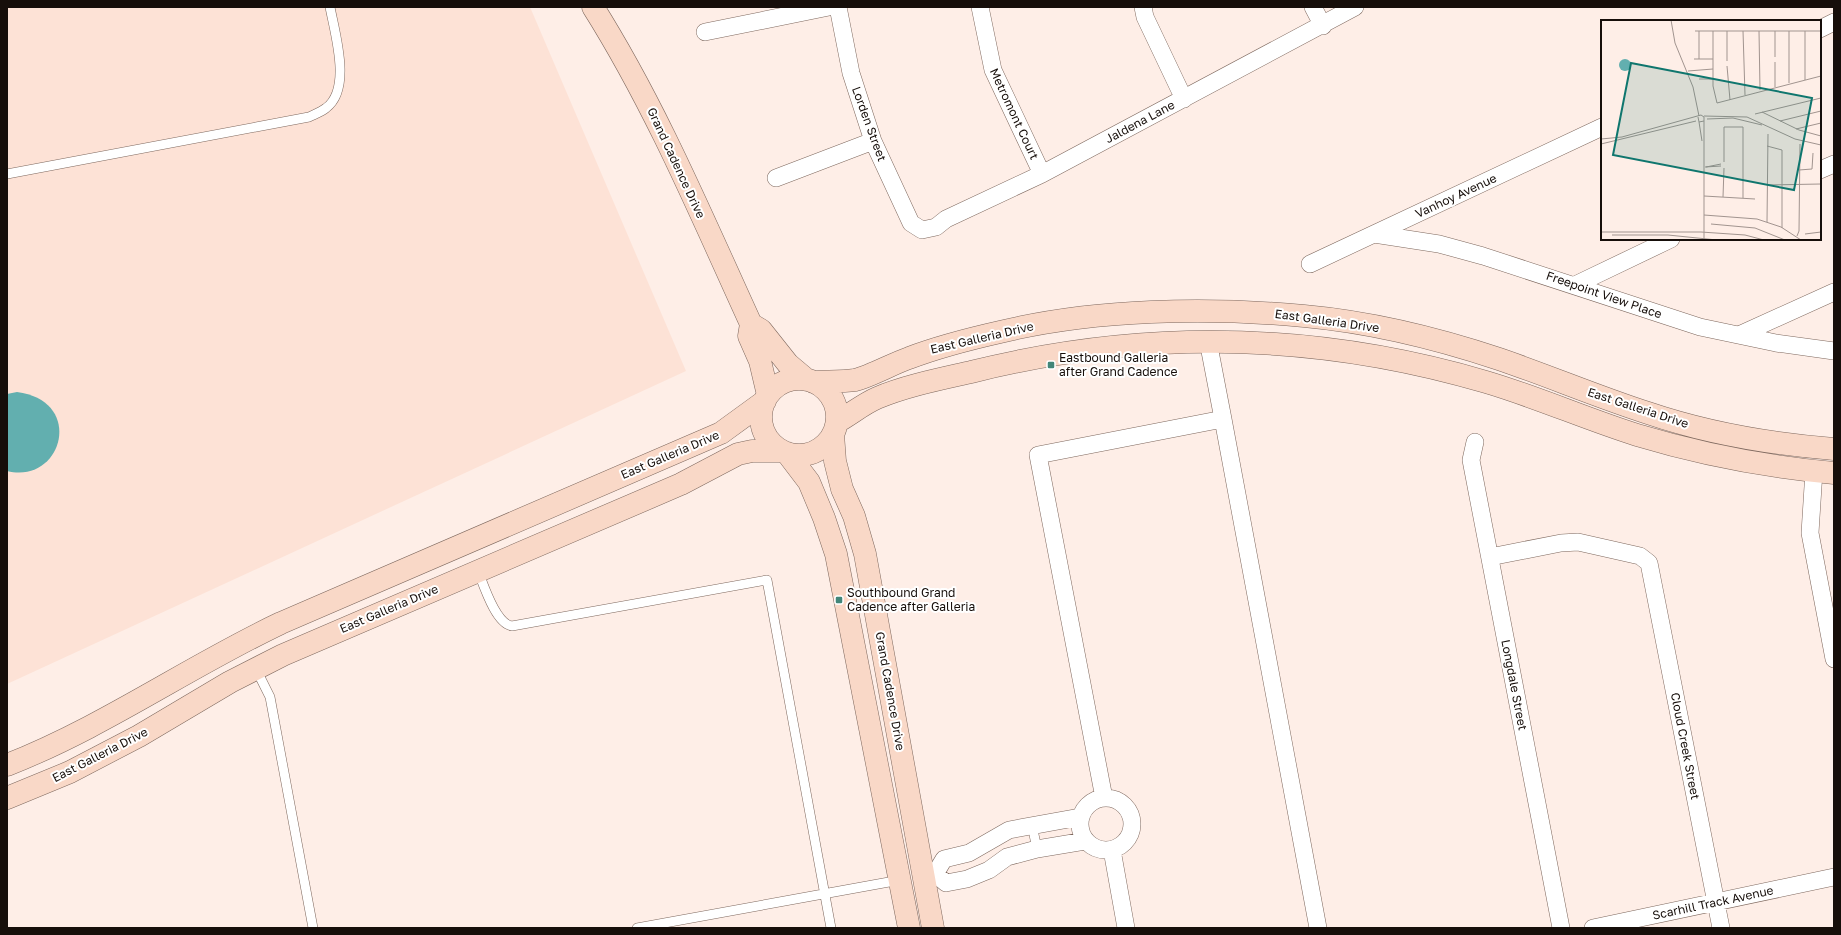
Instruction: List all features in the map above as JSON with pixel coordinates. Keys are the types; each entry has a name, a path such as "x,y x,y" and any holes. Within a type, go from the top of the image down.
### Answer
{"main road":[{"name":"Grand Cadence Drive","path":"593,7 635,78 656,120 751,324 761,330 788,364 810,381"},
{"name":"East Galleria Drive","path":"810,381 856,379 927,351 1002,331 1032,326 1105,316 1156,312 1204,311 1268,313 1306,316 1356,323 1420,337 1499,359 1574,387 1678,422 1753,438 1834,449"},
{"name":"Grand Cadence Drive","path":"751,324 748,336 760,361 766,398"},
{"name":"East Galleria Drive","path":"835,428 880,397 1026,359 1111,346 1208,341 1259,342 1361,352 1419,364 1494,384 1639,436 1718,455 1824,472"},
{"path":"796,380 810,381 824,388 832,398 836,410 835,428 823,446 809,454 798,455 784,452 772,444 763,429 761,412 766,398 776,387 786,382 796,380"},
{"name":"East Galleria Drive","path":"7,765 58,744 89,728 212,657 281,623 721,433 766,398"},
{"name":"Grand Cadence Drive","path":"835,428 835,461 842,489 854,516 865,554 929,875 933,928"},
{"name":"East Galleria Drive","path":"7,798 70,772 139,736 256,669 308,644 681,484 733,456 752,451 784,452"},
{"name":"Grand Cadence Drive","path":"784,452 809,482 824,518 836,554 910,928"},
{"path":"901,879 929,875"}],"street":[{"path":"705,32 829,7"},
{"name":"Lorden Street","path":"838,7 851,72 873,141 911,223 922,230"},
{"name":"Metromont Court","path":"980,7 992,70 1042,174"},
{"path":"1143,7 1145,17 1184,99"},
{"path":"1313,7 1322,26"},
{"name":"Jaldena Lane","path":"922,230 936,227 946,219 1042,174 1322,26 1355,7"},
{"path":"1821,28 1834,22"},
{"name":"Vanhoy Avenue","path":"1310,264 1601,127"},
{"path":"776,178 873,141"},
{"path":"1821,170 1834,164"},
{"name":"Freepoint View Place","path":"1374,234 1439,244 1483,256 1700,327 1776,343 1834,351"},
{"path":"1575,285 1669,240"},
{"path":"1739,335 1834,292"},
{"path":"1208,341 1318,928"},
{"path":"1104,798 1038,455 1223,419"},
{"name":"Longdale Street","path":"1475,442 1472,460 1561,928"},
{"path":"1824,472 1810,533 1834,659"},
{"name":"Cloud Creek Street","path":"1490,557 1560,543 1578,542 1640,556 1649,564 1721,928"},
{"path":"1104,798 1113,799 1122,803 1128,809 1132,818 1130,836 1124,843 1112,850 1098,850 1091,846 1085,841 1080,830 1080,817 1089,804 1104,798"},
{"path":"1080,817 1009,830 970,853 944,859 929,875 946,883 967,879 989,870 1007,857 1037,849 1085,841"},
{"path":"1112,850 1126,928"},
{"name":"Scarhill Track Avenue","path":"1593,928 1834,877"}],"lane":[{"path":"7,174 310,117 327,108 338,90 341,68 330,7"},
{"path":"478,571 499,617 507,625 512,626 767,580 831,928"},
{"path":"256,669 267,687 270,697 313,928"},
{"path":"1032,825 1037,849"},
{"path":"637,928 901,879"}],"shaded area":[{"path":"7,7 530,7 686,371 7,684"}],"water":[{"path":"17,392 39,399 52,410 59,425 58,440 53,455 41,466 26,472 7,471 7,394"}],"place":[{"name":"Eastbound Galleria after Grand Cadence","path":"1051,365"},
{"name":"Southbound Grand Cadence after Galleria","path":"839,600"}]}
